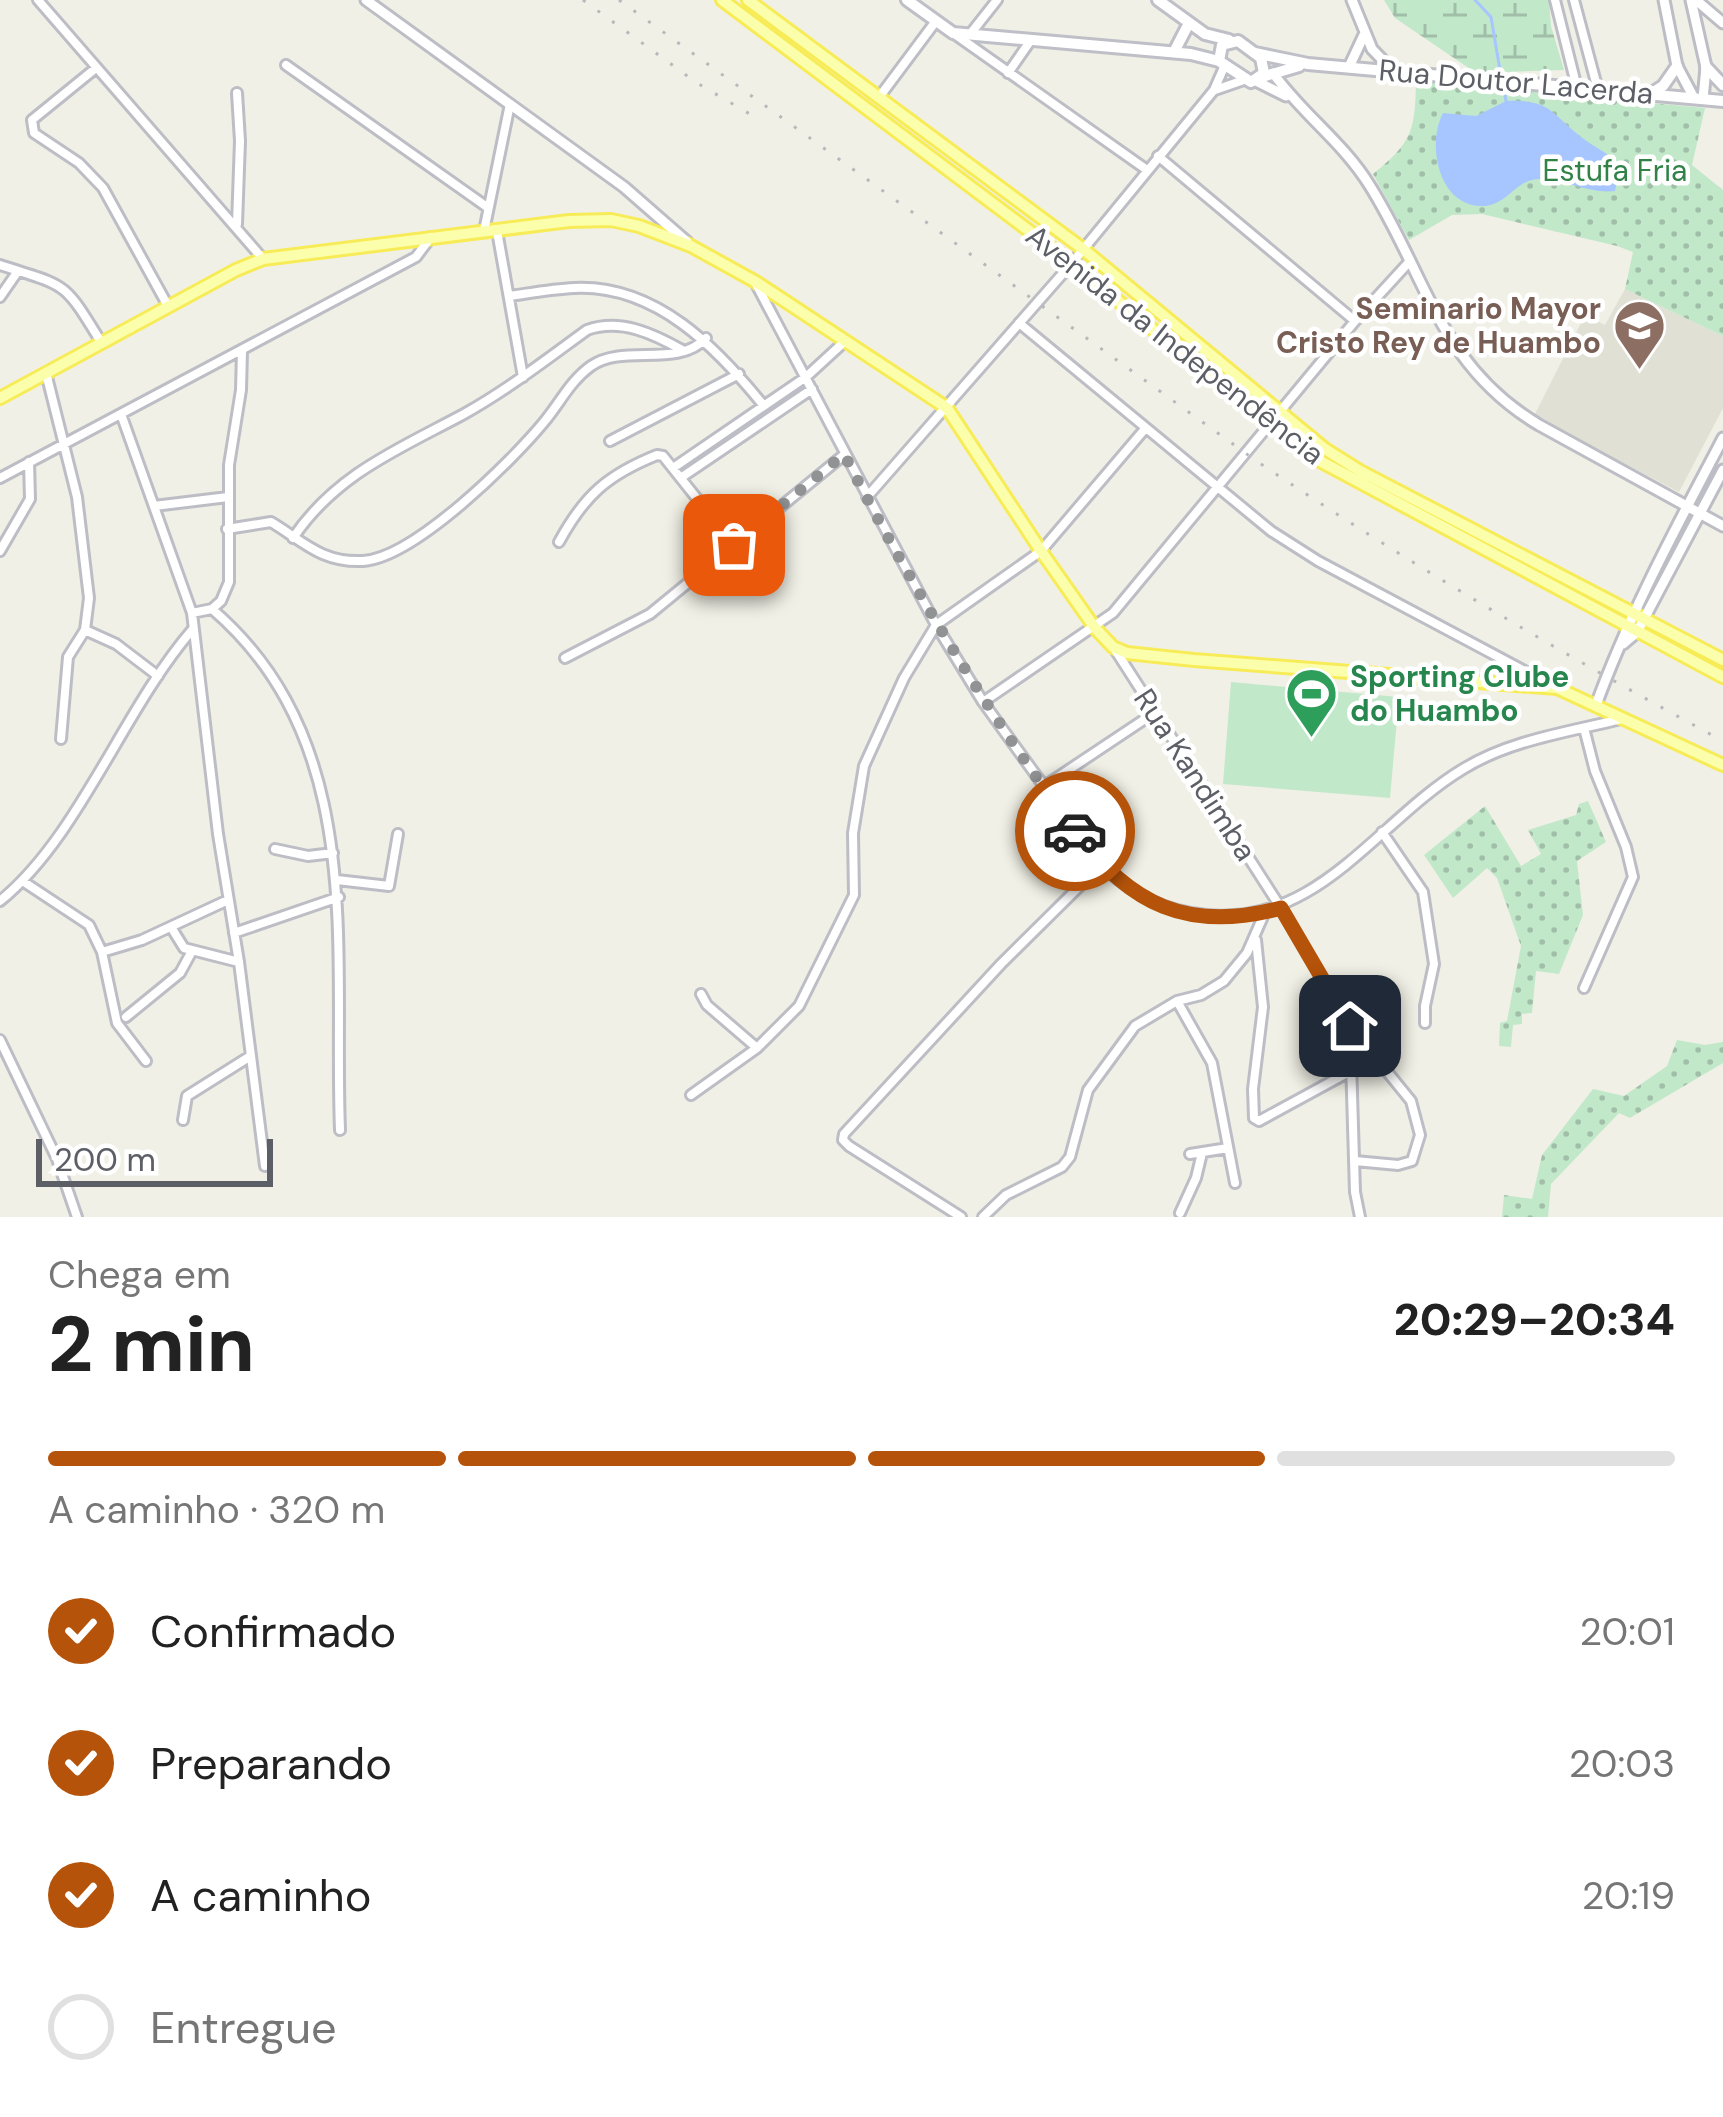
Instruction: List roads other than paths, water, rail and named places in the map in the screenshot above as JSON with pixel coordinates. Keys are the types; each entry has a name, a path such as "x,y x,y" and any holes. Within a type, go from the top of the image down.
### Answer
{"main road":[{"name":"Avenida da Independência","path":"722,0 1072,263 1270,425 1353,482 1723,677"},
{"name":"Avenida da Independência","path":"748,0 999,184 1279,412 1360,471 1723,659"},
{"path":"907,0 952,33 1174,52 1222,63 1258,78 1260,57"},
{"name":"Rua Doutor Lacerda","path":"1158,0 1204,34 1232,40 1260,57 1723,100"},
{"path":"1174,52 1189,23"},
{"path":"781,44 789,31"},
{"path":"1222,63 1222,45 1232,40"},
{"name":"Rua Doutor Lacerda","path":"1258,78 1308,64"},
{"path":"1652,93 1677,66"},
{"path":"1706,67 1723,85"},
{"path":"976,190 986,175"},
{"path":"988,199 999,184"},
{"path":"0,398 263,260 431,236 611,220 692,246 756,282 946,408 1041,551 1113,647 1193,660 1557,688 1723,765"},
{"path":"1167,342 1177,328"}],"street":[{"path":"38,0 263,260"},
{"path":"366,0 624,187 692,246"},
{"path":"970,34 997,0"},
{"path":"1352,0 1377,57 1395,73"},
{"path":"1556,0 1577,88"},
{"path":"1574,0 1598,89"},
{"path":"1664,0 1677,66 1698,98"},
{"path":"1693,0 1706,67 1698,98"},
{"path":"1693,0 1723,22"},
{"path":"880,97 936,21"},
{"path":"952,33 1147,170"},
{"path":"1349,67 1364,34"},
{"path":"1008,74 1031,40"},
{"path":"867,497 1072,263 1214,91 1222,63"},
{"path":"286,64 488,207"},
{"path":"96,68 32,120 31,126 34,133 92,174 169,307"},
{"path":"1214,91 1258,78 1291,98 1351,157 1456,351 1479,380 1526,418 1723,526"},
{"path":"1258,78 1291,98"},
{"path":"237,93 237,225"},
{"path":"510,104 488,207 510,296 523,377"},
{"path":"1158,156 1355,321"},
{"path":"0,478 416,257 431,236"},
{"path":"983,702 1113,613 1410,261"},
{"path":"0,265 65,288 101,343"},
{"path":"0,297 18,271"},
{"path":"756,282 936,626 983,702 1100,865 1135,894 1175,910 1221,916 1281,908 1307,894 1464,768 1503,751 1623,718"},
{"path":"510,296 576,287 606,290 659,310 706,338 764,406"},
{"path":"1019,323 1271,531 1318,561 1557,688"},
{"path":"293,538 312,512 366,464 467,412 587,331 603,325 626,326 684,351"},
{"path":"227,529 271,522 314,552 347,560 375,559 424,533 492,478 591,366 616,357 684,351 706,338"},
{"path":"673,468 806,377 843,343"},
{"path":"192,614 221,602 229,582 228,497 242,351"},
{"path":"46,373 84,544 89,598 85,630 68,657 61,739"},
{"path":"610,441 739,374"},
{"path":"682,477 812,389"},
{"path":"121,414 192,614 265,1166"},
{"path":"691,1095 757,1048 799,1006 854,895 853,833 864,766 904,678 936,626 1041,551 1144,430"},
{"path":"1639,614 1723,438"},
{"path":"565,658 650,614 844,454"},
{"path":"559,542 583,502 600,486 657,455 682,477 734,545"},
{"path":"0,550 30,500 29,462"},
{"path":"1596,705 1639,614 1723,470"},
{"path":"154,506 228,497"},
{"path":"212,609 262,667 297,718 325,809 339,896 340,1130"},
{"path":"0,901 24,882 194,628"},
{"path":"85,630 116,644 158,676"},
{"name":"Rua Kandimba","path":"1113,647 1281,908 1350,1026 1411,1101 1420,1135 1412,1161 1405,1165 1355,1161"},
{"path":"1043,787 1154,713"},
{"path":"1584,728 1594,771 1626,847 1633,877 1584,988"},
{"path":"1382,832 1423,892 1434,964 1425,1023"},
{"path":"337,880 389,886 398,834"},
{"path":"274,849 308,856 334,853"},
{"path":"962,1217 849,1146 844,1134 1100,865"},
{"path":"24,882 83,918 102,952 117,1023 146,1061"},
{"path":"234,933 339,896"},
{"path":"102,952 228,900"},
{"path":"982,1217 1006,1196 1062,1167 1070,1157 1088,1090 1135,1026 1224,981 1256,938 1265,912"},
{"path":"171,927 179,943 192,951 239,962"},
{"path":"1256,938 1263,1006 1254,1118 1258,1121 1349,1072"},
{"path":"126,1017 180,973 192,951"},
{"path":"701,994 707,1005 757,1048"},
{"path":"1177,1001 1212,1063 1235,1184"},
{"path":"1350,1026 1355,1192 1360,1217"},
{"path":"0,1040 57,1159 77,1217"},
{"path":"183,1120 187,1096 249,1057"},
{"path":"1190,1154 1228,1148"},
{"path":"1180,1213 1202,1154"}],"water":[{"path":"1506,101 1541,105 1611,157 1620,166 1615,191 1541,179 1485,206 1457,197 1440,173 1437,157 1443,113 1476,116"}],"waterway":[{"path":"1475,0 1491,17 1501,76"},
{"path":"1503,86 1506,101"}],"railway":[{"path":"583,0 697,83 760,120"},
{"path":"619,0 1255,460 1485,606 1723,741"}],"place":[{"name":"Seminario Mayor Cristo Rey de Huambo","path":"1640,372"},
{"name":"Sporting Clube do Huambo","path":"1311,740"}],"park label":[{"name":"Estufa Fria","path":"1615,171"}]}
